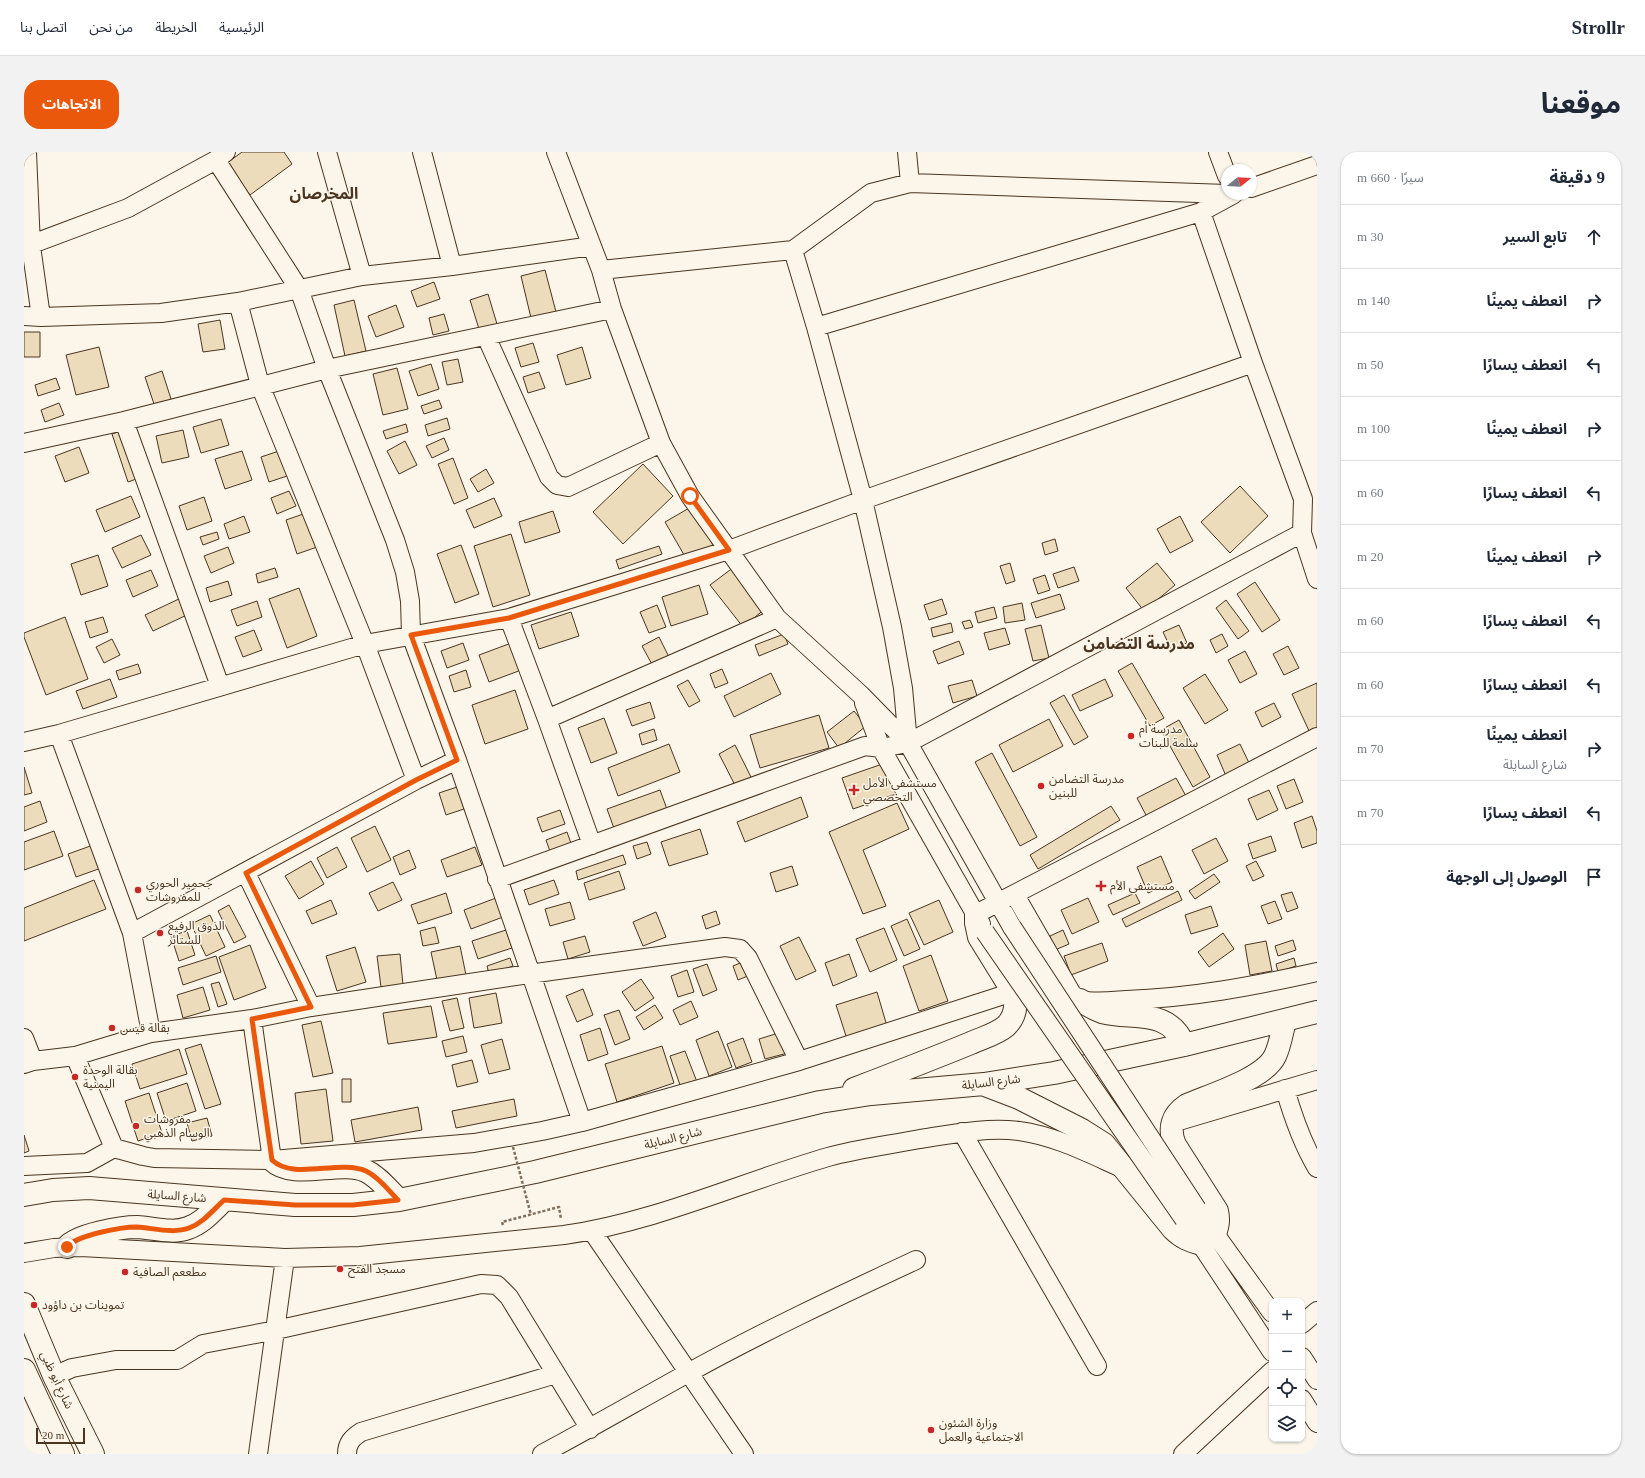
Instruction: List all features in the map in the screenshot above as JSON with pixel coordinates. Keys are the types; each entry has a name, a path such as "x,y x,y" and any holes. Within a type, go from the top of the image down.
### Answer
{"main road":[{"path":"820,1102 950,1052 1006,1026 1014,1014 1016,1001 1013,992 980,937 976,923 980,923"},
{"path":"1080,1000 1087,1006 1103,1012 1156,1019 1166,1022 1174,1028 1184,1045"},
{"name":"شارع السايلة","path":"24,1195 53,1190 90,1188 295,1205 353,1205 398,1200 536,1172 820,1102 871,1094 984,1084 1054,1073 1184,1045 1317,1012"},
{"path":"984,1084 1019,1098 1104,1144 1180,1236 1189,1241 1209,1239 1219,1218 1217,1211 1175,1145 1172,1137 1172,1123 1180,1109 1250,1079 1269,1066 1275,1056 1285,1020"},
{"path":"272,1160 284,1167 294,1169 347,1168 362,1170 374,1176 398,1200"},
{"path":"67,1247 75,1240 124,1228 176,1230 188,1228 198,1224 224,1200"},
{"name":"شارع أبو ظبي","path":"24,1304 54,1376 93,1454"},
{"path":"24,1370 29,1395 63,1454"},
{"path":"29,1395 54,1376"}],"street":[{"path":"27,152 27,247 33,317 161,313 238,302 362,276 452,266 592,246"},
{"path":"327,152 362,276"},
{"path":"422,152 452,266"},
{"path":"556,152 601,270 612,309 661,443 690,496 777,618 861,695 908,743 1012,927 1191,1214"},
{"path":"907,152 910,183"},
{"path":"1218,152 1222,164"},
{"path":"27,247 128,208 221,156 299,289 327,369 395,540 405,572 410,601 411,635 457,760 529,974 582,1122"},
{"path":"1257,186 1317,164"},
{"path":"601,270 793,250 871,193 910,183 1221,194"},
{"path":"816,327 1201,212 1223,200"},
{"path":"1201,212 1253,363 1303,499 1302,533 1317,579"},
{"path":"793,250 816,327 863,500 894,634 903,688 908,743"},
{"path":"238,302 260,385 365,644 416,780"},
{"path":"24,443 124,421 327,369 612,309"},
{"path":"486,336 549,478 557,485 568,487 661,443"},
{"path":"24,742 59,734 365,644 509,618 729,550 863,500 1253,363"},
{"path":"124,421 220,686"},
{"path":"497,880 866,746 881,748 908,743 1302,533"},
{"path":"509,618 592,845"},
{"path":"547,719 777,618"},
{"path":"861,695 881,748 980,923 1209,1239 1269,1309"},
{"path":"59,734 132,933 151,1033"},
{"path":"980,923 998,903 1316,740"},
{"path":"132,933 246,873 416,780 457,760"},
{"path":"246,873 311,1007"},
{"path":"1015,895 1072,994 1080,1000 1144,1000 1203,994 1260,985 1317,972"},
{"path":"24,1038 28,1063 75,1056 151,1033 252,1019 311,1007 529,974 725,947 740,949 748,958 799,1061"},
{"path":"24,1166 87,1163 114,1148 154,1158 272,1160 474,1143 582,1122 799,1061 1013,992"},
{"path":"252,1019 272,1160"},
{"path":"75,1056 114,1148"},
{"path":"1172,1123 1317,1080"},
{"path":"1285,1089 1306,1150 1317,1168"},
{"path":"24,1253 67,1247 285,1258 360,1256 592,1231 639,1220 829,1157 962,1132 990,1130 1018,1131 1046,1137 1072,1146 1126,1170"},
{"path":"962,1132 1097,1366"},
{"path":"592,1231 744,1454"},
{"path":"1209,1239 1269,1347"},
{"path":"258,1454 285,1258"},
{"path":"542,1454 590,1429 688,1373 822,1304 916,1260"},
{"path":"54,1376 72,1368 116,1360 177,1360 204,1344 276,1330 481,1284 497,1285 509,1297 590,1429"},
{"path":"1305,1321 1317,1311"},
{"path":"1305,1362 1317,1380"},
{"path":"347,1454 347,1446 352,1438 361,1432 556,1374"},
{"path":"1183,1454 1269,1374"},
{"path":"1305,1404 1317,1423"}],"path":[{"path":"512,1147 531,1215"},
{"path":"502,1222 559,1207"}],"building":[{"path":"242,152 284,152 292,164 250,195 227,163"},
{"path":"545,270 556,312 531,318 521,276"},
{"path":"434,282 440,299 417,307 411,291"},
{"path":"488,294 497,324 479,329 470,300"},
{"path":"354,300 366,351 345,356 334,305"},
{"path":"396,305 404,327 376,337 368,316"},
{"path":"444,314 449,331 433,335 429,318"},
{"path":"220,320 225,349 203,352 198,324"},
{"path":"24,332 40,332 40,357 24,357"},
{"path":"533,343 539,362 521,367 515,348"},
{"path":"99,347 109,387 76,395 66,355"},
{"path":"582,347 591,378 566,385 557,355"},
{"path":"458,359 463,382 447,385 442,362"},
{"path":"431,364 439,389 418,396 409,371"},
{"path":"397,368 408,409 383,415 373,374"},
{"path":"162,371 172,402 155,407 145,377"},
{"path":"539,372 545,388 528,393 523,377"},
{"path":"56,378 60,389 38,396 35,385"},
{"path":"439,400 442,408 424,414 421,406"},
{"path":"59,403 64,415 45,422 41,410"},
{"path":"447,418 450,429 428,436 425,425"},
{"path":"221,419 229,445 201,453 193,427"},
{"path":"406,424 408,432 386,439 383,431"},
{"path":"124,430 139,478 128,482 112,434"},
{"path":"183,430 189,457 162,463 156,436"},
{"path":"444,438 449,450 432,458 426,446"},
{"path":"405,441 417,465 399,474 387,451"},
{"path":"79,447 89,473 65,482 55,456"},
{"path":"282,450 290,475 269,482 261,457"},
{"path":"242,451 252,480 225,489 215,459"},
{"path":"453,458 468,498 454,504 438,464"},
{"path":"643,464 673,496 623,544 593,512"},
{"path":"486,469 494,483 478,492 470,479"},
{"path":"1240,486 1268,516 1230,553 1201,522"},
{"path":"289,491 296,506 277,514 271,498"},
{"path":"131,496 140,517 105,532 96,510"},
{"path":"204,497 212,521 187,530 179,506"},
{"path":"494,498 502,516 474,528 466,510"},
{"path":"691,507 713,545 687,560 665,522"},
{"path":"553,511 560,532 525,543 519,522"},
{"path":"309,512 320,546 297,554 286,520"},
{"path":"244,516 250,532 229,539 224,524"},
{"path":"1180,516 1193,541 1170,553 1157,529"},
{"path":"217,532 219,539 203,545 200,537"},
{"path":"511,534 530,595 493,607 474,546"},
{"path":"141,535 151,555 122,568 112,548"},
{"path":"1055,539 1058,551 1045,555 1042,543"},
{"path":"461,545 479,594 455,603 437,554"},
{"path":"659,546 662,554 619,569 616,560"},
{"path":"228,547 234,563 211,573 204,556"},
{"path":"98,555 108,586 81,595 71,564"},
{"path":"1010,563 1015,581 1006,584 1000,566"},
{"path":"1157,563 1175,585 1144,611 1126,588"},
{"path":"734,567 766,608 743,627 710,585"},
{"path":"1074,567 1079,581 1058,588 1053,574"},
{"path":"275,568 278,577 258,583 256,574"},
{"path":"151,570 158,586 133,597 126,580"},
{"path":"1045,575 1050,590 1038,594 1033,579"},
{"path":"228,581 232,595 210,602 206,588"},
{"path":"1255,582 1280,620 1262,632 1237,594"},
{"path":"699,585 708,614 671,626 662,597"},
{"path":"299,588 317,636 287,648 269,599"},
{"path":"1060,594 1065,609 1036,618 1031,603"},
{"path":"183,597 191,613 153,631 145,615"},
{"path":"942,599 947,614 929,620 924,605"},
{"path":"1226,600 1249,631 1238,639 1216,608"},
{"path":"257,601 262,617 237,626 231,610"},
{"path":"1022,603 1025,620 1005,623 1003,607"},
{"path":"657,605 666,627 649,633 640,612"},
{"path":"994,607 997,618 978,623 975,612"},
{"path":"571,612 579,636 539,649 531,625"},
{"path":"65,617 88,679 46,695 24,637 24,633"},
{"path":"103,617 108,632 90,638 85,622"},
{"path":"970,620 973,627 965,629 962,622"},
{"path":"951,623 953,632 933,637 931,628"},
{"path":"1041,625 1049,658 1033,661 1025,629"},
{"path":"1179,625 1187,643 1171,649 1163,632"},
{"path":"1005,628 1010,644 989,650 984,633"},
{"path":"254,630 262,650 243,657 235,637"},
{"path":"784,634 788,644 759,656 755,645"},
{"path":"1222,634 1228,646 1216,653 1210,640"},
{"path":"659,637 670,659 654,668 642,646"},
{"path":"112,639 120,655 104,663 96,647"},
{"path":"959,641 964,654 938,664 933,651"},
{"path":"514,642 524,669 489,682 479,655"},
{"path":"463,643 469,660 447,668 441,651"},
{"path":"1288,646 1299,668 1284,675 1273,654"},
{"path":"1245,651 1257,674 1240,683 1228,660"},
{"path":"1132,663 1164,718 1150,726 1118,671"},
{"path":"138,664 141,673 119,680 116,671"},
{"path":"722,669 728,683 715,688 710,674"},
{"path":"466,670 471,687 454,692 449,676"},
{"path":"771,673 781,694 734,717 724,696"},
{"path":"1205,674 1228,710 1205,724 1183,688"},
{"path":"110,679 117,697 83,709 76,691"},
{"path":"1105,679 1113,696 1080,711 1072,695"},
{"path":"688,680 700,701 689,707 677,686"},
{"path":"972,680 977,696 953,703 948,686"},
{"path":"1317,683 1317,730 1310,733 1292,694"},
{"path":"515,690 528,729 485,744 472,705"},
{"path":"1064,695 1088,737 1074,745 1050,703"},
{"path":"650,702 655,718 632,726 626,710"},
{"path":"1274,703 1281,717 1262,727 1255,712"},
{"path":"854,711 866,726 839,748 827,732"},
{"path":"819,715 829,748 760,768 750,735"},
{"path":"604,718 617,753 591,763 578,728"},
{"path":"1049,719 1063,746 1013,772 999,745"},
{"path":"1179,720 1210,777 1193,787 1161,730"},
{"path":"654,729 657,740 642,745 639,734"},
{"path":"669,744 680,772 618,796 608,768"},
{"path":"1240,744 1250,765 1226,776 1217,755"},
{"path":"735,745 753,781 737,789 719,754"},
{"path":"992,753 1037,837 1020,846 975,762"},
{"path":"888,762 899,793 853,809 842,778"},
{"path":"24,767 32,793 24,795"},
{"path":"1176,778 1186,796 1147,817 1137,798"},
{"path":"1294,779 1303,802 1286,809 1277,786"},
{"path":"457,787 464,809 446,815 439,793"},
{"path":"660,790 668,812 615,831 607,809"},
{"path":"1269,790 1278,810 1257,820 1248,799"},
{"path":"801,797 808,817 745,842 737,822"},
{"path":"40,801 47,822 24,831 24,807"},
{"path":"897,803 909,829 863,850 886,906 863,914 829,832"},
{"path":"1111,806 1120,820 1038,869 1030,855"},
{"path":"560,810 565,824 542,832 537,818"},
{"path":"1312,816 1317,831 1317,843 1302,848 1294,823"},
{"path":"375,826 391,860 367,872 351,838"},
{"path":"700,829 708,854 669,866 661,842"},
{"path":"54,831 63,856 24,870 24,842"},
{"path":"567,832 573,849 552,857 546,840"},
{"path":"1271,836 1276,851 1253,859 1248,844"},
{"path":"1216,838 1228,861 1204,874 1192,850"},
{"path":"647,842 651,854 637,859 633,846"},
{"path":"96,844 104,867 76,877 68,854"},
{"path":"337,847 347,867 327,878 317,858"},
{"path":"475,847 482,865 447,877 441,860"},
{"path":"409,850 416,868 400,875 393,857"},
{"path":"623,855 626,864 578,880 576,871"},
{"path":"1161,856 1172,882 1148,893 1137,867"},
{"path":"311,861 324,884 299,899 285,876"},
{"path":"1256,861 1264,876 1253,881 1246,866"},
{"path":"792,866 798,885 776,892 770,873"},
{"path":"619,871 625,889 589,900 584,883"},
{"path":"1214,874 1220,882 1195,899 1189,891"},
{"path":"94,880 106,909 24,941 24,908"},
{"path":"554,880 559,894 529,905 524,890"},
{"path":"393,882 402,900 378,911 369,893"},
{"path":"1178,891 1182,900 1126,927 1122,919"},
{"path":"1292,892 1298,908 1287,912 1281,895"},
{"path":"446,893 452,913 418,924 411,905"},
{"path":"1135,893 1140,903 1113,915 1108,905"},
{"path":"496,898 503,917 471,929 464,910"},
{"path":"1088,898 1099,922 1072,934 1061,910"},
{"path":"331,900 337,914 312,924 306,911"},
{"path":"939,900 953,932 924,945 909,913"},
{"path":"1275,901 1282,919 1268,924 1261,906"},
{"path":"570,902 575,919 550,926 545,909"},
{"path":"229,905 246,937 234,943 218,911"},
{"path":"1211,906 1218,926 1191,934 1185,915"},
{"path":"716,911 720,924 706,929 702,916"},
{"path":"656,912 666,937 643,946 633,922"},
{"path":"210,915 225,947 206,956 191,924"},
{"path":"907,919 920,949 904,956 891,926"},
{"path":"435,927 439,943 423,946 420,931"},
{"path":"884,928 897,960 870,972 856,939"},
{"path":"506,930 512,948 478,959 472,941"},
{"path":"1063,930 1069,944 1055,950 1050,936"},
{"path":"187,931 195,955 179,961 171,936"},
{"path":"1223,933 1234,949 1209,967 1198,952"},
{"path":"585,936 590,952 568,959 563,942"},
{"path":"799,937 816,971 796,980 780,946"},
{"path":"1293,940 1296,950 1278,956 1275,946"},
{"path":"1266,941 1272,971 1250,975 1245,945"},
{"path":"1102,943 1108,961 1071,975 1064,956"},
{"path":"250,945 266,988 234,1000 219,957"},
{"path":"460,946 466,975 437,980 431,952"},
{"path":"355,947 366,982 337,991 326,956"},
{"path":"400,954 403,985 381,987 377,956"},
{"path":"849,954 857,976 833,986 825,963"},
{"path":"931,955 948,1001 919,1011 903,966"},
{"path":"216,956 221,972 183,985 178,968"},
{"path":"510,958 513,966 489,974 487,966"},
{"path":"1294,958 1296,966 1278,972 1276,964"},
{"path":"745,961 750,975 738,980 733,966"},
{"path":"707,964 717,990 703,996 693,969"},
{"path":"687,970 694,992 678,997 671,976"},
{"path":"641,979 654,998 635,1011 622,992"},
{"path":"219,982 227,1004 218,1007 211,984"},
{"path":"203,987 210,1010 183,1018 177,995"},
{"path":"583,989 593,1015 577,1022 566,996"},
{"path":"877,992 887,1026 847,1039 836,1005"},
{"path":"496,993 502,1023 474,1028 469,998"},
{"path":"457,998 464,1028 450,1031 442,1001"},
{"path":"691,1001 698,1017 680,1025 673,1010"},
{"path":"655,1005 663,1018 644,1030 636,1017"},
{"path":"431,1006 437,1037 388,1044 383,1013"},
{"path":"619,1010 630,1039 615,1045 604,1015"},
{"path":"321,1021 333,1073 313,1077 302,1025"},
{"path":"600,1028 608,1054 588,1061 580,1035"},
{"path":"718,1031 732,1067 709,1076 696,1040"},
{"path":"782,1032 788,1053 765,1059 759,1039"},
{"path":"463,1036 467,1052 446,1057 442,1041"},
{"path":"743,1038 752,1062 736,1068 727,1044"},
{"path":"502,1039 510,1069 489,1074 481,1045"},
{"path":"201,1044 221,1104 205,1109 185,1049"},
{"path":"662,1046 674,1083 617,1102 605,1064"},
{"path":"179,1049 187,1074 140,1089 132,1064"},
{"path":"685,1051 697,1082 681,1088 670,1056"},
{"path":"472,1060 478,1082 457,1087 452,1065"},
{"path":"342,1079 351,1079 351,1102 342,1102"},
{"path":"187,1083 196,1111 166,1121 157,1093"},
{"path":"326,1089 333,1141 301,1144 295,1093"},
{"path":"149,1093 162,1133 138,1141 125,1101"},
{"path":"514,1099 517,1116 456,1128 452,1111"},
{"path":"418,1107 422,1130 355,1142 351,1120"},
{"path":"207,1118 212,1136 192,1141 187,1123"},
{"path":"24,1135 29,1151 24,1153"}],"place":[{"name":"مدرسة أم سلمة للبنات","path":"1131,736"},
{"name":"مدرسة التضامن للبنين","path":"1041,786"},
{"name":"مستشفى الأمل التخصصي","path":"854,790"},
{"name":"مستشفى الأم","path":"1101,886"},
{"name":"جحمير الحوري للمفروشات","path":"138,890"},
{"name":"الذوق الرفيع للستائر","path":"160,933"},
{"name":"بقالة قيس","path":"112,1028"},
{"name":"بقالة الوحدة اليمنية","path":"75,1077"},
{"name":"مفروشات الوسام الذهبي","path":"136,1126"},
{"name":"مسجد الفتح","path":"340,1269"},
{"name":"مطععم الصافية","path":"125,1272"},
{"name":"تموينات بن داؤود","path":"34,1305"},
{"name":"وزارة الشئون الاجتماعية والعمل","path":"931,1430"}],"district":[{"name":"المخرصان","path":"324,193"},
{"name":"مدرسة التضامن","path":"1139,643"}],"route":[{"path":"67,1247 75,1240 124,1228 135,1227 176,1230 188,1228 198,1224 207,1217 224,1200 295,1205 353,1205 398,1200 374,1176 357,1168 294,1169 276,1164 272,1160 252,1019 311,1007 246,873 416,780 457,760 411,635 509,618 729,550 690,496"}]}
